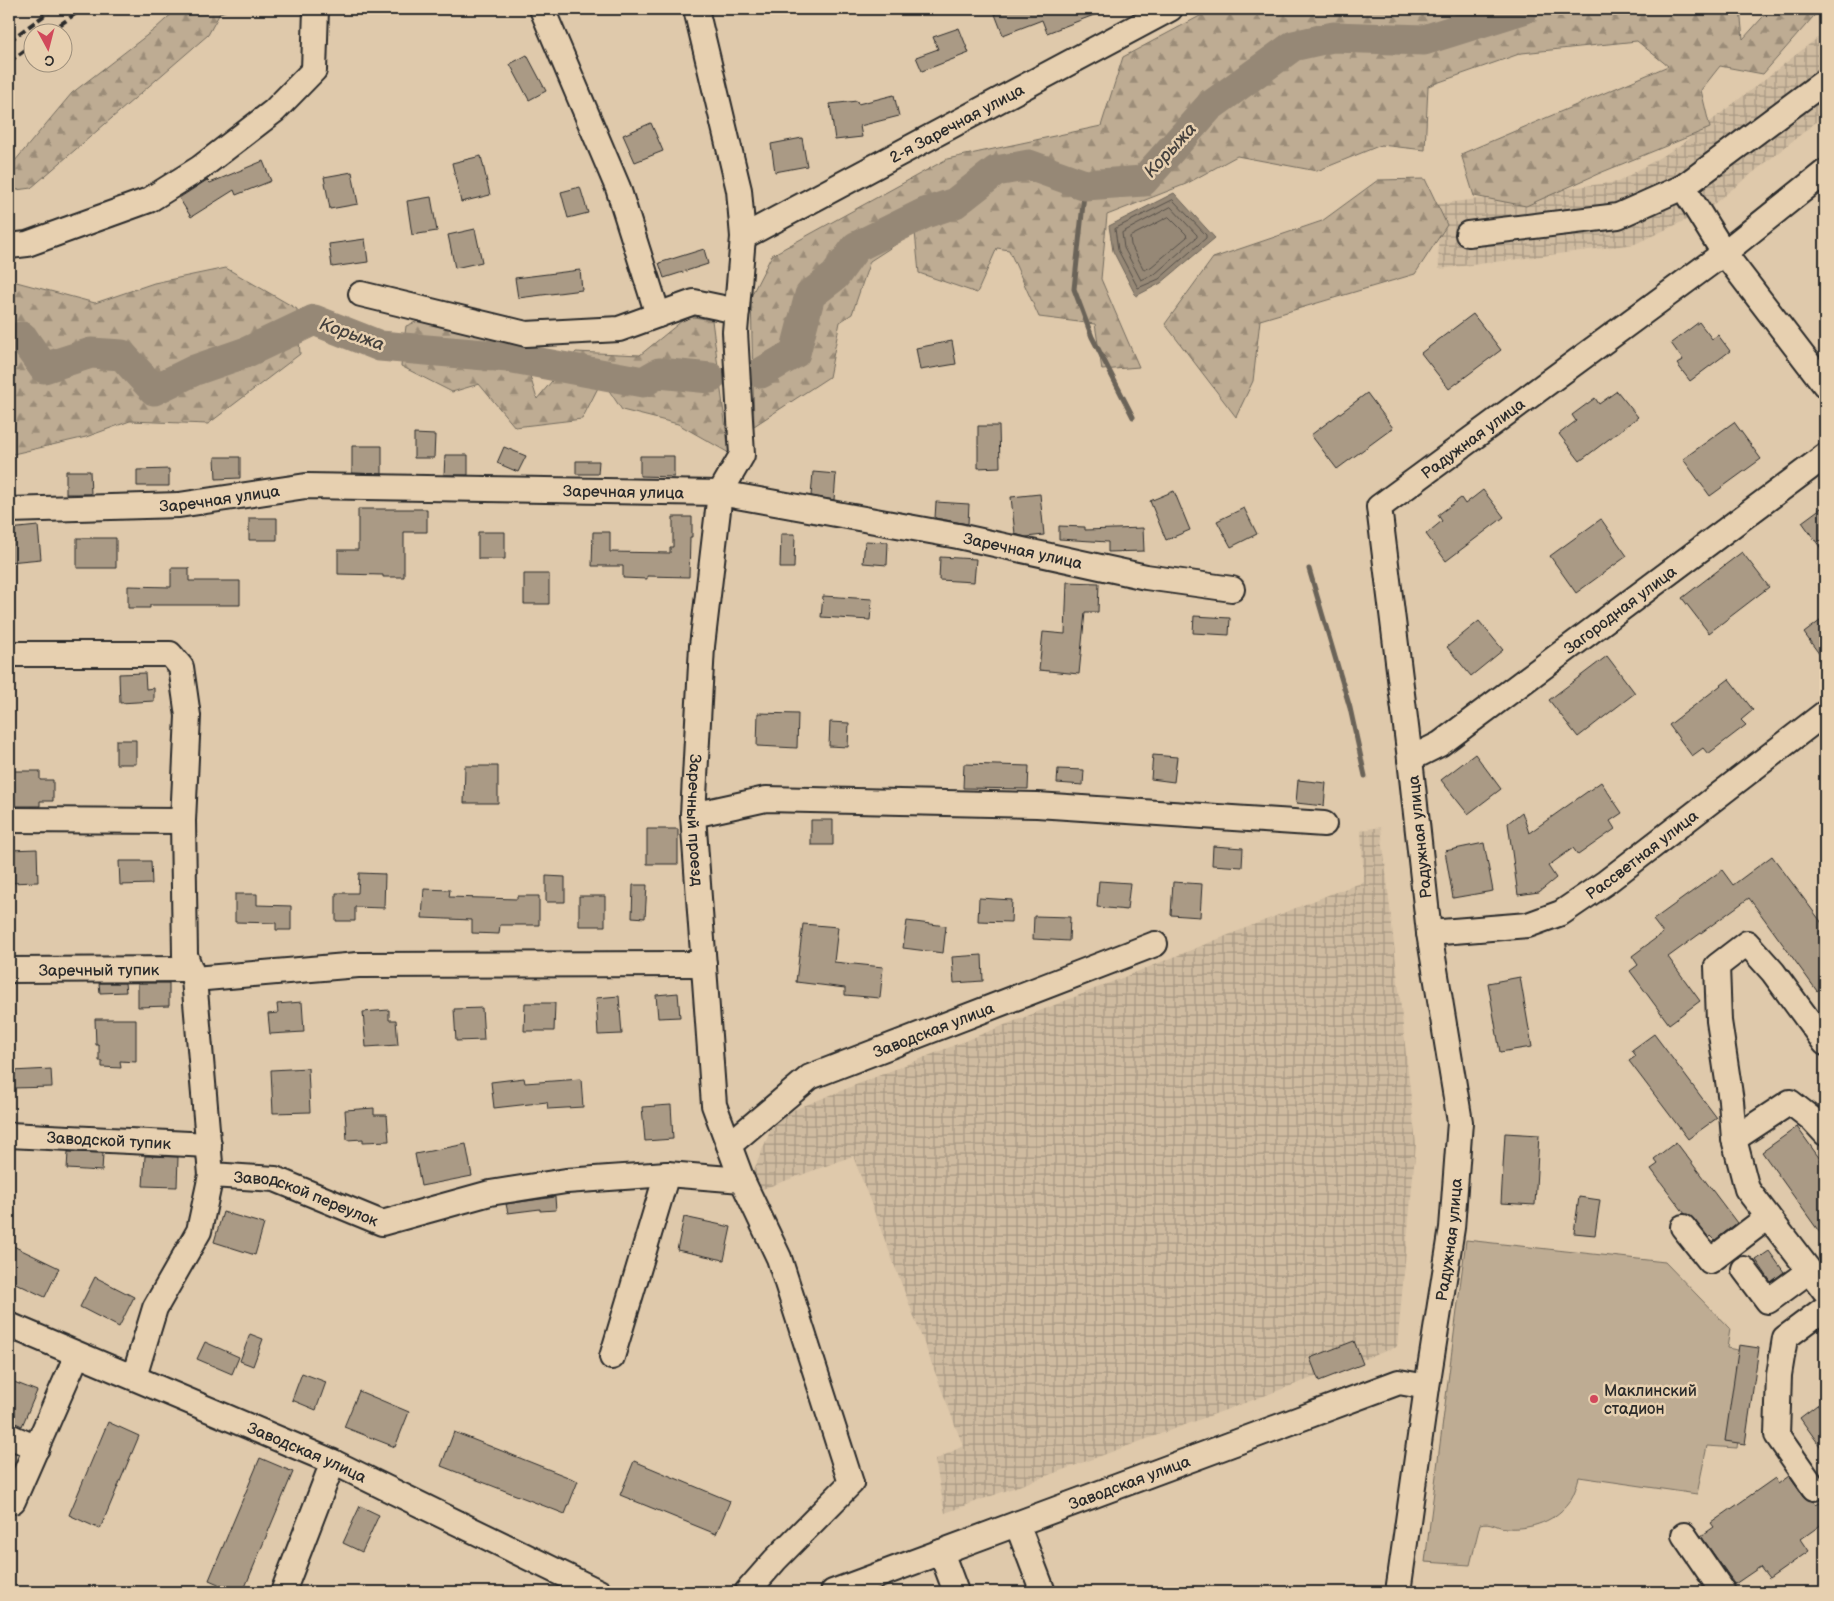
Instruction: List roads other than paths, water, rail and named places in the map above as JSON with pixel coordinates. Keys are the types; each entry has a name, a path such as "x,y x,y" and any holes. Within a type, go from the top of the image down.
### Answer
{"street":[{"path":"9,246 27,244 149,200 200,168 230,145 274,111 314,70 316,9"},
{"path":"542,9 618,188 658,315"},
{"path":"696,9 739,190 743,236 735,332 742,456 720,493"},
{"name":"2-я Заречная улица","path":"743,236 1170,9"},
{"path":"1468,234 1618,216 1683,187 1825,81"},
{"path":"1724,253 1825,172"},
{"path":"1683,187 1724,253 1825,385"},
{"name":"Радужная улица","path":"1398,1592 1452,1228 1460,1122 1430,933 1378,507 1724,253"},
{"path":"361,294 526,334 619,329 694,302 737,310"},
{"name":"Загородная улица","path":"1410,759 1440,744 1825,456"},
{"name":"Заречная улица","path":"9,510 179,505 306,486 720,493 958,536 1146,577 1232,590"},
{"name":"Заречный проезд","path":"720,493 702,646 694,815 714,1105 742,1180 779,1258 851,1482 775,1560 747,1592"},
{"name":"Заводской переулок","path":"9,654 170,654 181,668 188,716 183,821 185,955 192,974 211,1175 275,1178 382,1223 490,1193 566,1181 667,1174 742,1180"},
{"name":"Рассветная улица","path":"1430,933 1528,925 1561,913 1605,884 1825,713"},
{"path":"694,815 766,799 1038,805 1324,824"},
{"path":"9,820 183,821"},
{"path":"1825,1043 1773,972 1747,943 1717,966 1719,1022 1732,1101 1734,1139 1747,1189 1825,1292"},
{"name":"Заводская улица","path":"729,1145 810,1077 1155,944"},
{"name":"Заречный тупик","path":"9,970 192,974 358,965 704,964"},
{"path":"1734,1139 1790,1102 1813,1120 1825,1133"},
{"name":"Заводской тупик","path":"9,1135 209,1144"},
{"path":"612,1357 667,1174"},
{"path":"134,1377 155,1308 199,1231 211,1175"},
{"path":"1683,1227 1710,1261 1768,1216"},
{"path":"1744,1269 1768,1300 1809,1271"},
{"path":"1814,1488 1777,1435 1779,1375 1785,1338 1825,1308"},
{"name":"Заводская улица","path":"9,1326 333,1462 571,1586 599,1592"},
{"path":"13,1501 77,1355"},
{"name":"Заводская улица","path":"833,1592 1399,1382 1427,1387"},
{"path":"9,1436 37,1448"},
{"path":"283,1592 333,1462"},
{"path":"1017,1524 1043,1592"},
{"path":"1684,1535 1722,1592"},
{"path":"941,1552 956,1592"}],"water":[{"path":"1174,193 1215,238 1161,283 1136,296 1113,251 1109,226"}],"waterway":[{"name":"Корыжа","path":"761,373 795,353 810,295 835,276 856,247 925,213 955,203 996,171 1029,165 1085,185 1143,181 1209,107 1293,46 1333,37 1424,40 1523,9"},
{"path":"1085,185 1074,289 1092,337 1133,417"},
{"name":"Корыжа","path":"9,339 22,337 44,368 91,353 122,355 154,390 195,370 247,352 314,320 380,346 508,357 643,382 659,373 710,378"},
{"path":"1309,569 1350,708 1365,776"}],"railway":[{"path":"9,41 53,9"},
{"path":"64,22 82,9"},
{"path":"9,62 22,52"}],"place":[{"name":"Маклинский стадион","path":"1594,1399"}]}
